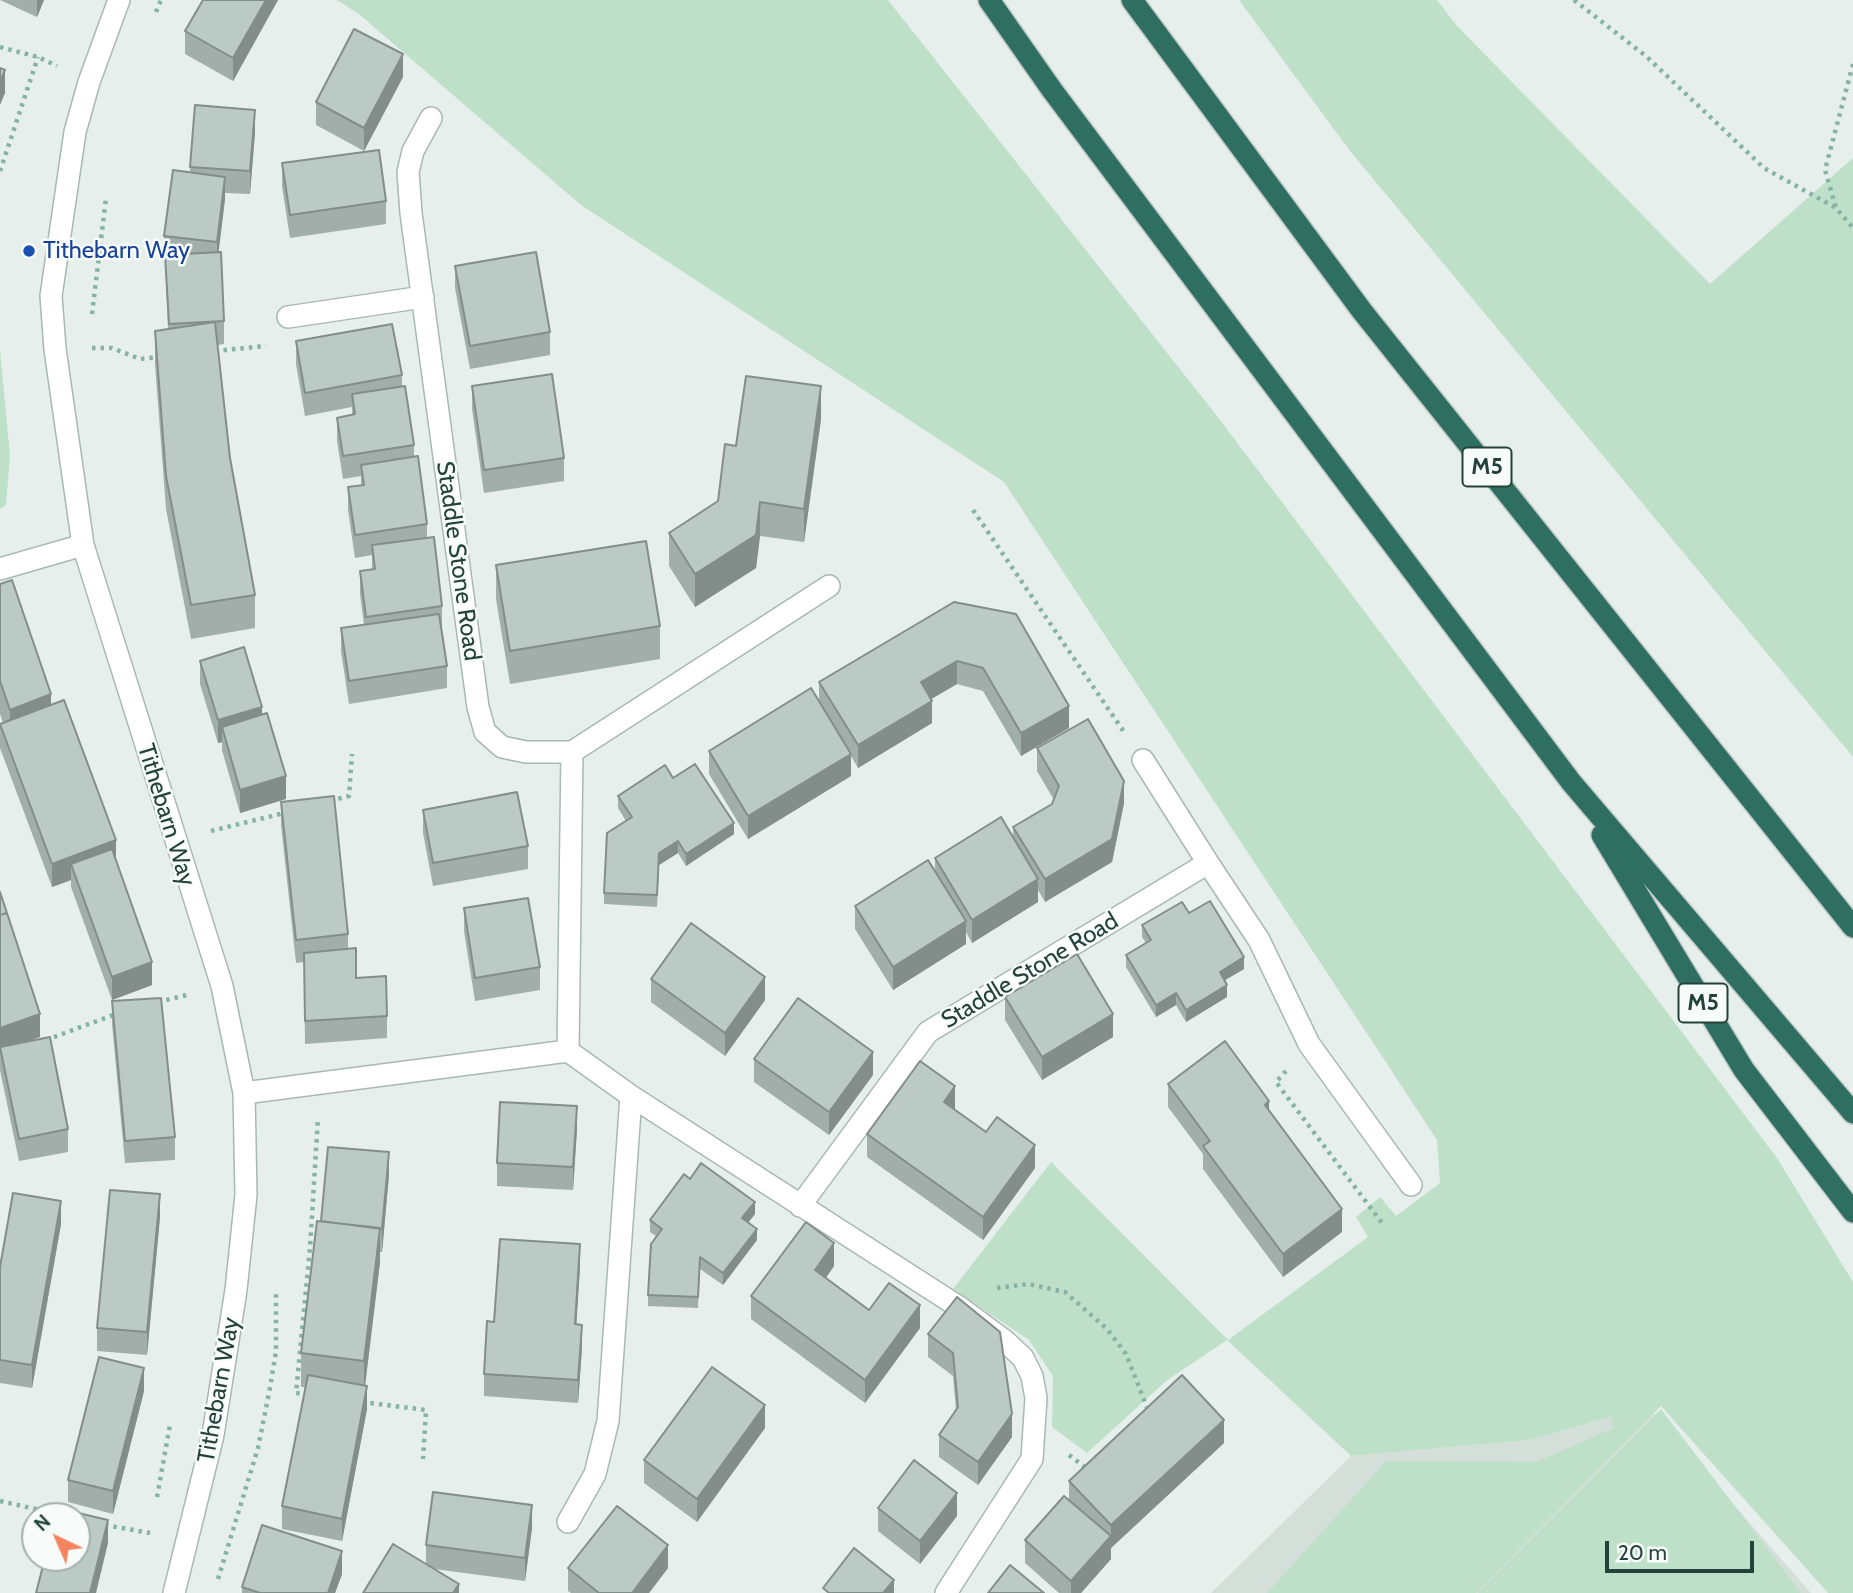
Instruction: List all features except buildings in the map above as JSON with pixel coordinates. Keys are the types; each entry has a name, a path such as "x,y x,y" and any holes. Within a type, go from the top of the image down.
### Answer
{"highway":[{"name":"M5","path":"989,0 1052,90 1571,782 1853,1113"},
{"name":"M5","path":"1132,0 1362,311 1853,927"},
{"name":"M5","path":"1571,782 1744,1070 1853,1212"}],"street":[{"name":"Tithebarn Way","path":"119,0 89,82 75,132 51,296 55,349 83,545 174,841 222,986 244,1093 246,1195 236,1290 213,1435 174,1593"},
{"name":"Staddle Stone Road","path":"431,118 413,151 408,172 411,213 478,707 485,732 502,747 526,752 572,752"},
{"path":"288,317 423,297"},
{"path":"0,569 83,545"},
{"path":"568,1051 572,752 829,586"},
{"path":"1143,760 1259,940 1309,1044 1410,1185"},
{"name":"Staddle Stone Road","path":"800,1206 928,1032 1208,863"},
{"path":"244,1093 319,1086 568,1051 631,1096 1005,1340 1023,1358 1032,1377 1036,1398 1032,1459 946,1593"},
{"path":"568,1522 594,1474 608,1421 631,1096"}],"path":[{"path":"1574,0 1647,57 1764,168 1836,208 1853,228"},
{"path":"0,47 38,57 89,82"},
{"path":"0,171 18,125 38,57"},
{"path":"1836,208 1825,170 1853,64"},
{"path":"208,352 289,343 288,317"},
{"path":"111,348 140,359 167,356"},
{"path":"973,510 1143,760"},
{"path":"322,803 349,796 352,754"},
{"path":"174,841 295,810"},
{"path":"155,1003 222,986"},
{"path":"37,1044 119,1013"},
{"path":"1309,1044 1276,1082 1382,1223"},
{"path":"319,1086 310,1248 296,1393 322,1397"},
{"path":"951,1303 995,1288 1028,1284 1065,1292 1107,1329 1126,1354 1148,1410"},
{"path":"361,1402 426,1410 424,1459"},
{"path":"1140,1417 1156,1402"},
{"path":"155,1507 170,1426"},
{"path":"1036,1429 1085,1467 1095,1458"},
{"path":"0,1501 21,1506"},
{"path":"101,1524 149,1535 152,1521"}],"shaded area":[{"path":"1648,1407 1811,1593 1211,1593 1351,1456 1529,1440"}],"green space":[{"path":"337,0 888,0 1217,416 1777,1158 1853,1282 1853,1593 1828,1593 1661,1406 1476,1593 1267,1593 1386,1461 1536,1462 1614,1428 1611,1417 1529,1440 1351,1456 1227,1340 1166,1381 1087,1453 1052,1427 1053,1376 1029,1340 953,1289 1051,1162 1228,1340 1368,1237 1356,1217 1380,1197 1396,1216 1440,1183 1437,1140 1004,482 581,205 360,15"},
{"path":"1239,0 1437,0 1457,26 1710,284 1853,158 1853,757 1350,151"},
{"path":"0,350 10,456 6,505 0,509"},
{"path":"1661,1409 1801,1593 1478,1593"}],"place":[{"name":"Tithebarn Way","path":"29,251"}]}
